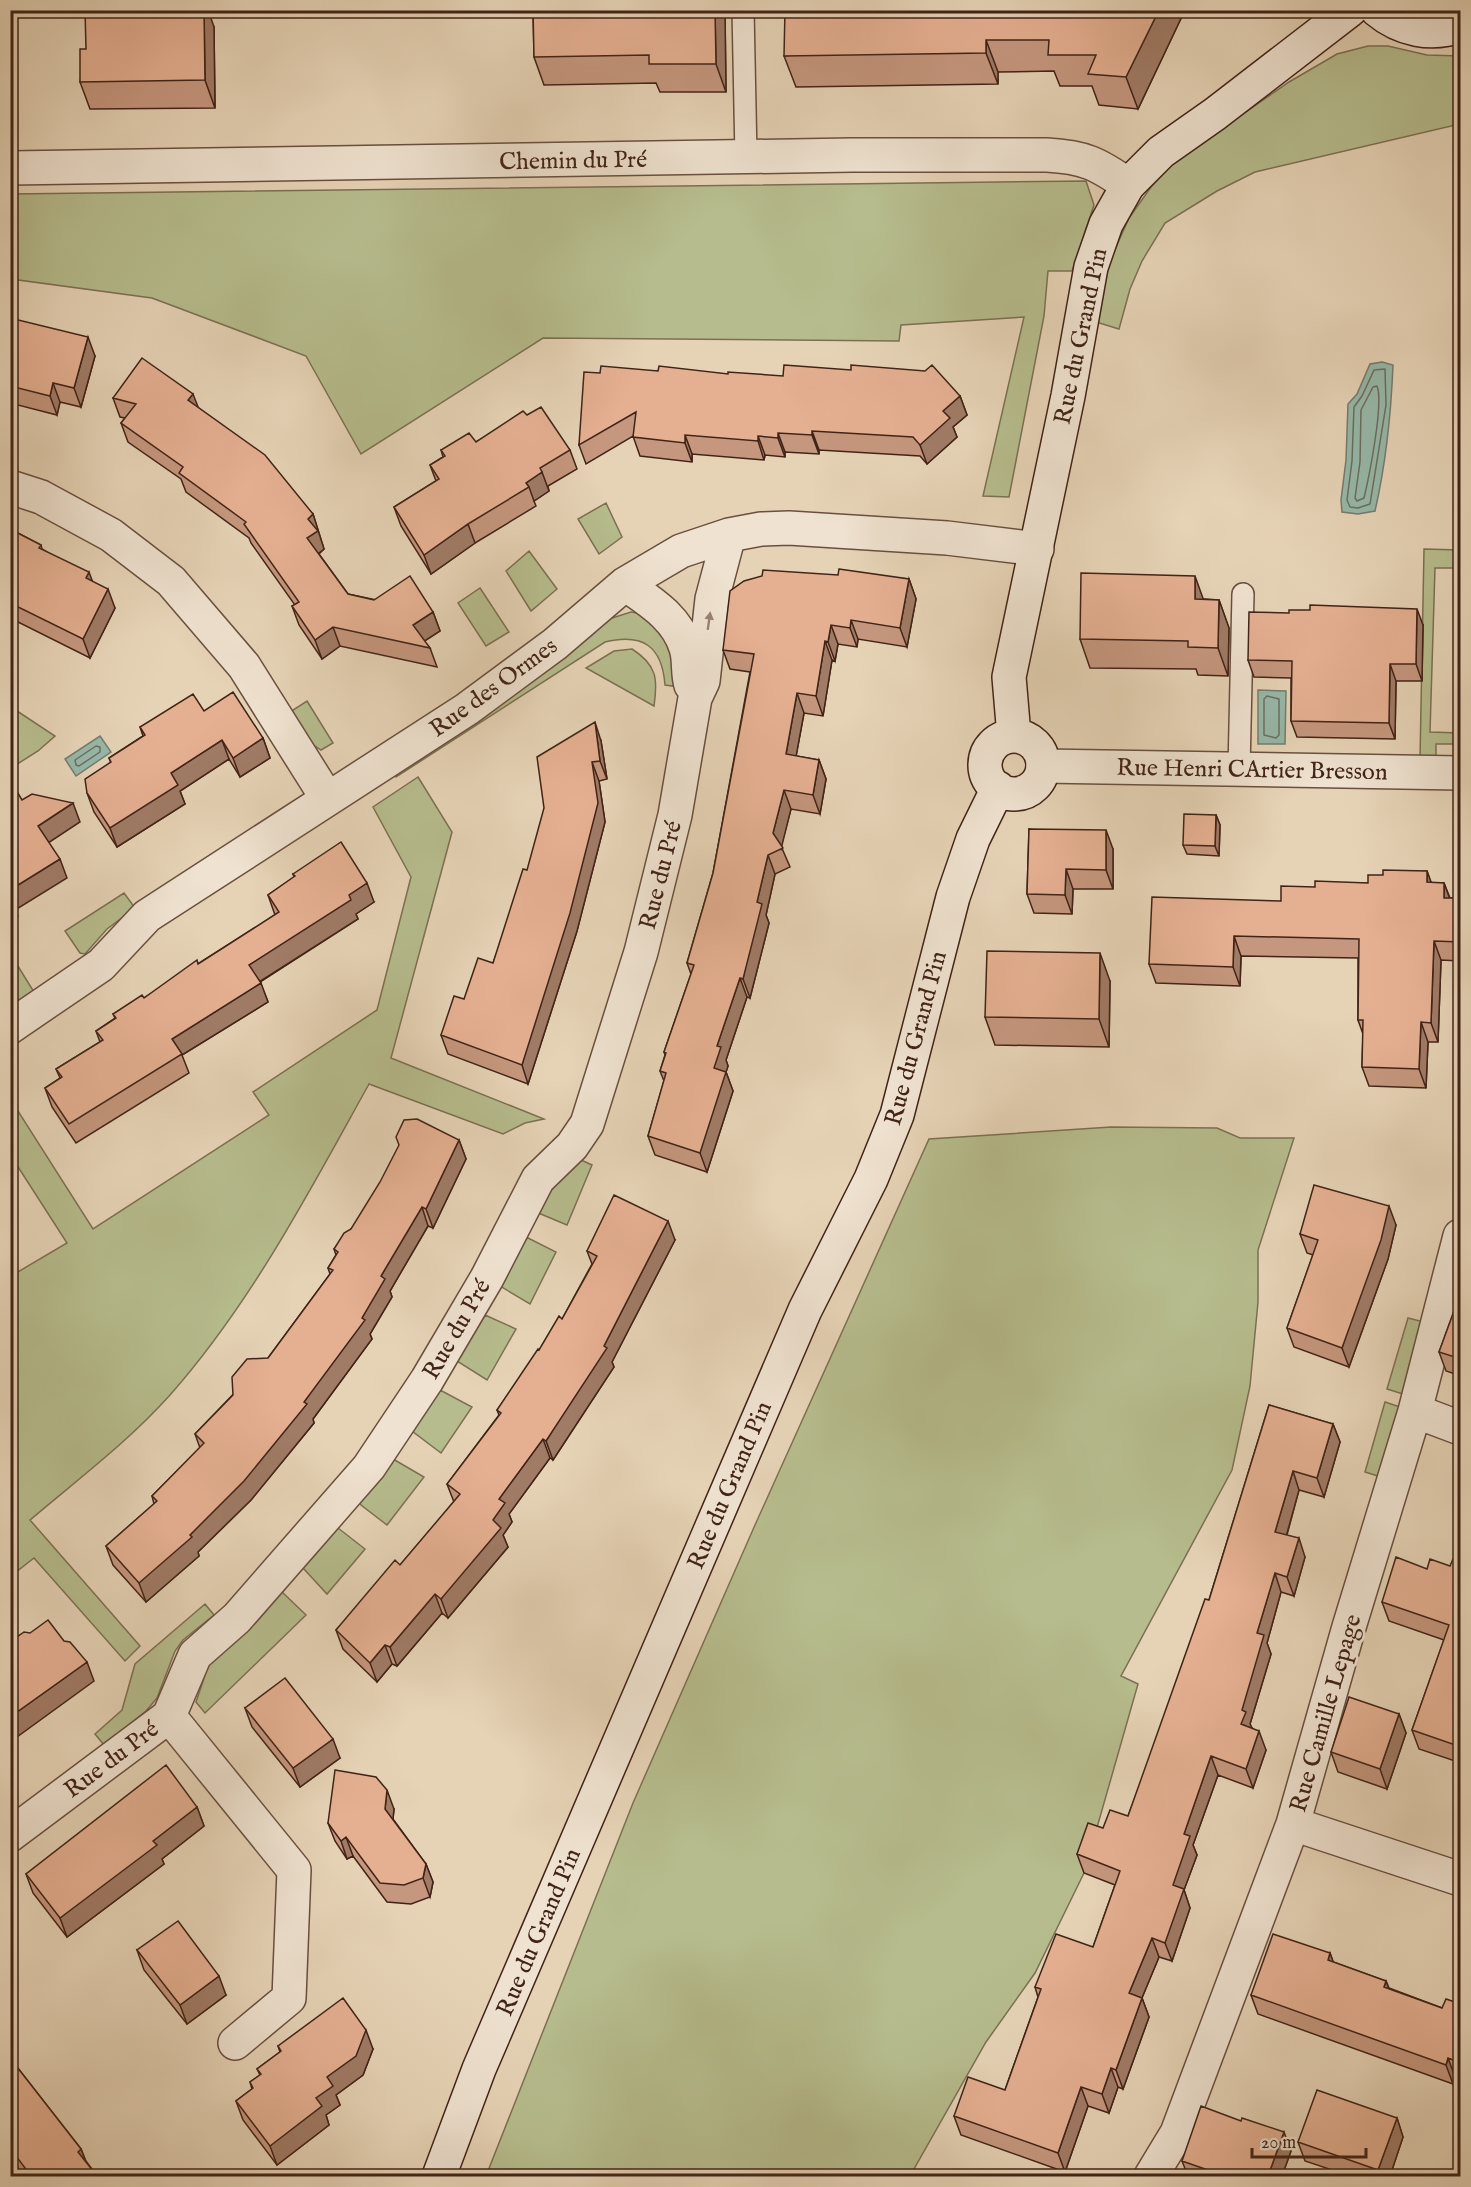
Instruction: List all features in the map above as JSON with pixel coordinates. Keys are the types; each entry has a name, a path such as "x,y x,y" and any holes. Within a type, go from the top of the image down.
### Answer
{"street":[{"name":"Rue du Grand Pin","path":"1014,736 1009,677 1091,267 1106,224 1128,185 1161,152 1215,114 1350,10"},
{"path":"1377,10 1399,24 1420,30 1442,30 1461,26"},
{"name":"Chemin du Pré","path":"10,168 746,157 1076,156 1103,168 1128,185"},
{"path":"10,487 41,497 111,535 171,581 244,666 327,798"},
{"name":"Rue des Ormes","path":"10,1027 101,965 147,916 507,682 625,584 681,551 729,535 761,529 789,528 947,538 1036,549"},
{"name":"Rue du Pré","path":"10,1834 169,1716 195,1655 237,1618 369,1467 427,1380 487,1278 538,1179 572,1146 587,1125 607,1067 647,929 675,815 695,698 703,681 712,599 729,535"},
{"name":"Rue du Pré","path":"625,584 660,609 681,634 686,648 689,678 695,698"},
{"path":"1014,736 1032,741 1042,757 1043,766 1041,776 1028,790 1017,793 998,788 986,772 989,751 1004,738 1014,736"},
{"name":"Rue Henri CArtier Bresson","path":"1043,766 1461,773"},
{"name":"Rue du Grand Pin","path":"439,2176 488,2048 750,1436 805,1310 871,1179 897,1115 953,897 973,839 998,788"},
{"name":"Rue Camille Lepage","path":"1151,2176 1177,2133 1293,1824 1349,1627 1415,1411 1461,1236"},
{"path":"1415,1411 1461,1428"},
{"path":"169,1716 294,1870 289,1998 235,2043"},
{"path":"1293,1824 1461,1879"}],"lane":[{"path":"743,10 746,157"},
{"path":"1239,768 1243,594"}],"green space":[{"path":"1368,46 1388,46 1427,55 1460,56 1460,124 1255,172 1217,191 1165,223 1142,261 1130,289 1119,329 1096,322 1108,265 1129,218 1151,187 1175,161 1289,82 1337,54"},
{"path":"1086,181 1094,205 1072,271 1048,271 1044,316 1009,497 983,496 1024,317 901,325 899,341 543,338 361,454 306,356 152,298 11,279 11,194"},
{"path":"606,503 622,537 599,554 578,519"},
{"path":"1424,549 1460,550 1460,568 1435,568 1430,732 1460,733 1460,744 1436,744 1436,760 1420,759"},
{"path":"529,551 557,589 531,611 506,571"},
{"path":"480,588 509,632 486,646 458,603"},
{"path":"631,612 648,615 671,631 680,687 665,685 660,661 655,652 640,641 630,639 605,642 396,777 394,773 609,619"},
{"path":"632,649 647,661 654,673 656,688 654,706 586,668 614,651"},
{"path":"307,701 333,743 321,750 312,744 290,712"},
{"path":"11,707 55,736 38,751 11,768"},
{"path":"418,777 452,832 391,1058 544,1119 525,1123 503,1134 369,1084 278,1245 200,1359 154,1412 102,1460 30,1520 140,1646 125,1661 34,1558 11,1576 11,1276 67,1243 11,1156 11,1100 93,1229 269,1115 253,1092 377,1010 411,877 373,807"},
{"path":"124,893 135,908 107,929 85,954 80,953 65,931"},
{"path":"16,963 34,992 11,1007 11,966"},
{"path":"1111,1127 1217,1128 1240,1138 1294,1138 1258,1250 1258,1302 1250,1386 1232,1470 1121,1676 1138,1684 1084,1873 1035,1973 986,2042 910,2176 486,2176 633,1803 929,1139"},
{"path":"581,1160 592,1165 567,1225 536,1212 543,1194"},
{"path":"528,1238 556,1252 530,1304 500,1286 524,1240"},
{"path":"485,1315 516,1329 487,1380 457,1361"},
{"path":"1408,1318 1424,1322 1403,1394 1387,1389"},
{"path":"440,1390 472,1407 441,1453 412,1431"},
{"path":"1385,1402 1400,1407 1381,1477 1365,1472"},
{"path":"393,1459 424,1477 387,1525 359,1501"},
{"path":"338,1528 365,1549 327,1594 303,1568"},
{"path":"281,1591 306,1615 205,1713 196,1702 209,1663"},
{"path":"205,1604 214,1615 183,1640 175,1651 157,1698 146,1711 104,1745 95,1734 122,1710 135,1664"}],"water":[{"path":"1382,362 1393,365 1387,438 1375,511 1358,514 1342,512 1348,404 1357,394 1370,364"},
{"path":"1258,690 1286,691 1285,744 1258,744"},
{"path":"100,736 111,752 76,776 65,759"}],"building":[{"path":"85,10 204,10 205,80 80,82 80,49 86,49"},
{"path":"533,10 715,10 716,64 649,64 649,55 534,57"},
{"path":"785,10 1159,10 1126,77 1088,74 1096,55 1048,55 1049,40 986,40 986,53 784,56"},
{"path":"10,318 88,337 74,388 53,383 50,396 10,386"},
{"path":"142,358 193,394 188,400 265,455 313,514 308,519 318,531 307,538 348,594 374,600 410,576 433,612 413,625 430,648 333,627 315,640 292,606 299,602 244,524 246,522 179,473 183,467 121,423 136,404 113,398"},
{"path":"784,365 851,370 851,365 925,371 932,365 960,396 943,411 950,418 920,445 913,437 812,431 812,435 778,433 778,438 758,436 758,441 685,435 685,443 633,437 636,412 579,445 584,372 600,373 601,366 658,371 659,366 728,374 728,372 783,376"},
{"path":"541,407 570,450 540,468 542,472 526,483 529,487 468,524 424,555 394,507 439,479 430,465 445,456 441,450 469,433 476,442 523,411 527,415"},
{"path":"10,529 41,545 39,548 89,572 86,578 108,589 83,639 10,603"},
{"path":"839,569 909,579 900,628 851,620 850,628 831,625 828,642 825,641 816,696 797,693 786,754 819,760 813,795 784,790 773,833 783,848 768,855 757,902 762,904 743,979 740,978 717,1046 721,1047 714,1068 726,1072 700,1153 648,1136 666,1073 660,1071 666,1053 664,1052 694,965 687,963 713,873 754,654 723,650 730,591 744,581 762,576 763,570 838,575"},
{"path":"1081,573 1195,576 1195,599 1219,600 1218,648 1188,647 1188,641 1080,639"},
{"path":"1310,605 1417,609 1416,664 1390,664 1389,723 1291,721 1292,661 1248,660 1249,612 1289,613 1289,610 1310,610"},
{"path":"233,692 263,738 233,758 222,740 171,773 178,785 110,828 87,793 85,779 111,762 109,758 145,735 140,727 193,694 204,711"},
{"path":"595,722 600,761 592,762 598,803 570,913 522,1065 441,1035 454,996 464,999 478,958 493,963 523,869 527,870 544,808 537,757"},
{"path":"16,790 22,800 32,794 73,803 38,826 60,859 10,890 10,814"},
{"path":"1184,814 1216,815 1215,846 1183,845"},
{"path":"1029,829 1106,830 1106,870 1066,869 1065,895 1027,894"},
{"path":"341,842 367,883 349,895 351,900 249,965 261,983 172,1039 182,1054 69,1124 45,1088 62,1077 56,1069 103,1040 96,1031 116,1018 113,1014 142,995 144,998 197,960 198,964 279,912 268,895 295,876 293,874"},
{"path":"1383,870 1427,871 1427,882 1444,883 1444,898 1461,898 1461,942 1434,941 1431,1023 1421,1022 1419,1069 1362,1067 1363,1020 1358,1020 1359,939 1234,936 1233,967 1149,964 1152,897 1281,901 1281,886 1315,887 1315,881 1368,883 1368,875 1383,875"},
{"path":"987,951 1100,953 1099,1019 985,1017"},
{"path":"417,1119 459,1140 426,1209 422,1207 381,1276 385,1279 362,1318 365,1320 304,1402 307,1404 244,1481 190,1535 192,1537 139,1583 106,1546 157,1501 152,1496 204,1443 195,1434 233,1395 232,1377 247,1359 268,1358 333,1270 328,1268 338,1252 334,1249 344,1233 351,1229 380,1182 399,1145 396,1137 404,1120"},
{"path":"1314,1185 1389,1206 1381,1240 1342,1348 1287,1328 1318,1240 1300,1234"},
{"path":"614,1195 668,1221 604,1346 607,1348 546,1441 543,1439 499,1499 505,1503 493,1520 501,1528 441,1599 435,1594 390,1647 385,1645 370,1663 336,1630 395,1560 400,1565 460,1494 447,1484 501,1413 497,1410 539,1350 559,1316 562,1319 597,1256 587,1251"},
{"path":"1461,1292 1461,1359 1439,1352"},
{"path":"1269,1405 1333,1424 1317,1478 1293,1471 1275,1532 1299,1538 1287,1577 1275,1573 1257,1633 1264,1635 1242,1710 1246,1712 1241,1724 1259,1731 1246,1769 1211,1756 1184,1834 1190,1836 1173,1885 1184,1889 1165,1943 1152,1938 1129,1993 1142,1998 1116,2070 1111,2068 1102,2094 1081,2087 1058,2153 954,2116 968,2077 1005,2090 1041,1989 1035,1987 1056,1934 1093,1947 1120,1871 1077,1854 1088,1823 1103,1828 1110,1810 1128,1816 1205,1599 1209,1600"},
{"path":"1396,1557 1427,1569 1430,1559 1450,1566 1453,1559 1461,1562 1461,1747 1412,1730 1449,1625 1382,1602"},
{"path":"48,1620 64,1641 70,1642 87,1662 10,1717 10,1642 24,1632 30,1633"},
{"path":"285,1678 333,1739 293,1768 245,1708"},
{"path":"1349,1697 1399,1714 1380,1769 1331,1752"},
{"path":"166,1765 197,1807 153,1841 157,1845 60,1918 26,1874"},
{"path":"335,1770 376,1777 387,1790 385,1809 426,1864 423,1878 404,1885 380,1883 346,1837 341,1841 328,1823"},
{"path":"178,1921 219,1976 180,2005 137,1950"},
{"path":"1273,1934 1330,1953 1328,1960 1386,1981 1384,1987 1442,2008 1446,1999 1461,2004 1461,2063 1448,2058 1446,2065 1251,1995"},
{"path":"343,1998 366,2030 356,2056 327,2077 333,2086 316,2098 322,2106 270,2146 236,2101 253,2088 250,2082 261,2074 257,2069 281,2051 278,2046"},
{"path":"10,2058 81,2149 78,2152 97,2176 31,2176 10,2148"},
{"path":"1317,2090 1397,2118 1378,2170 1298,2142"},
{"path":"1201,2106 1241,2121 1242,2118 1284,2132 1268,2176 1251,2173 1250,2176 1225,2176 1182,2161"},
{"path":"960,2171 968,2176 956,2176"}]}
